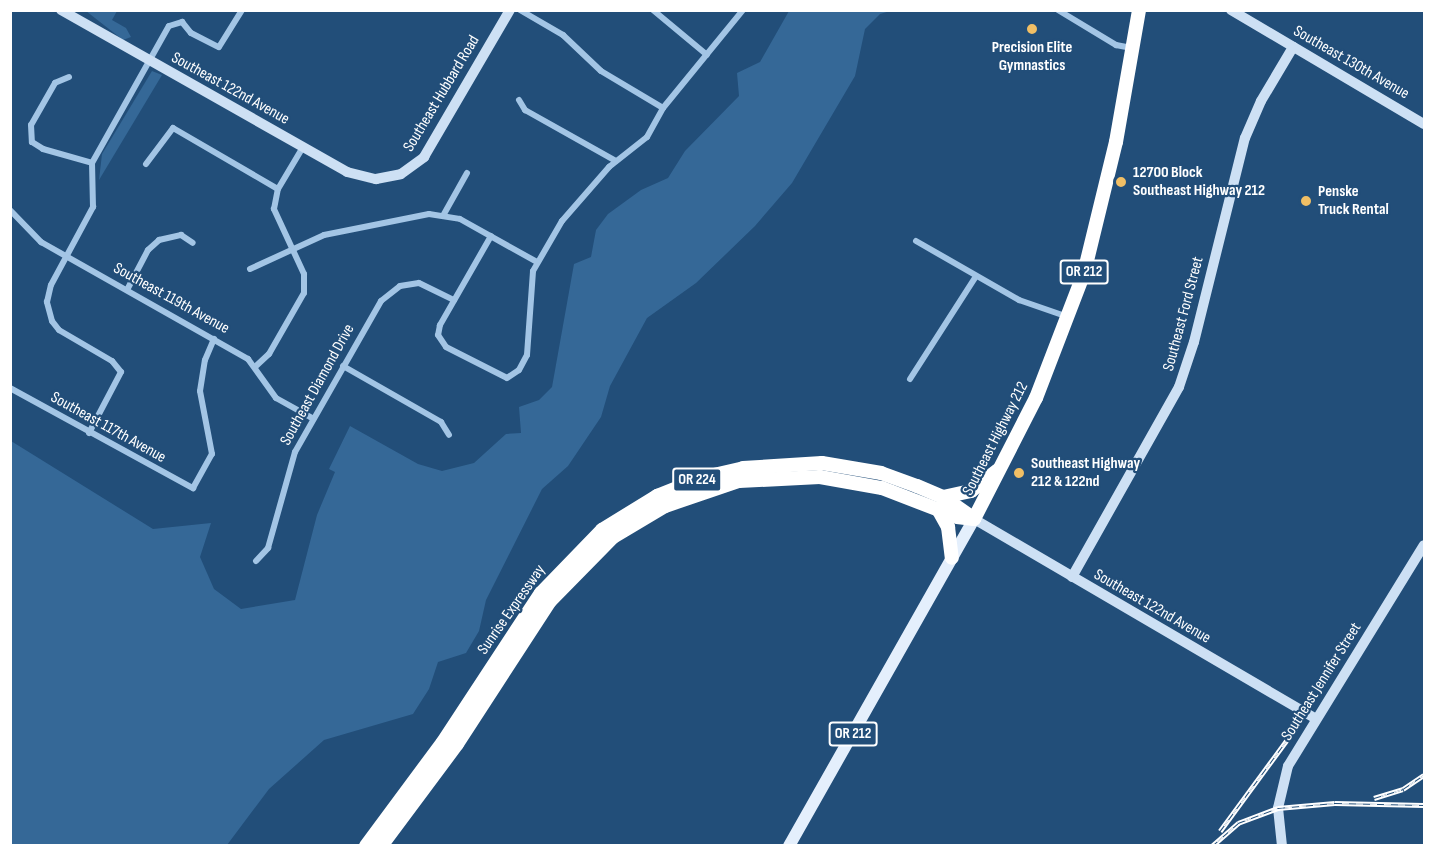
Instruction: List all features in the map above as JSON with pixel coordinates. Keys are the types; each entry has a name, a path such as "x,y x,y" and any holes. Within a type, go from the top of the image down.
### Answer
{"highway":[{"name":"Southeast Highway 212","path":"974,519 1036,398 1069,317 1106,191 1139,10"},
{"name":"Sunrise Expressway","path":"366,846 443,742 541,593 580,549 624,514 705,477 786,463 860,469 974,519"},
{"path":"952,558 948,527 940,503 971,491 1001,468"},
{"name":"Sunrise Expressway","path":"381,846 451,753 550,601 592,555 636,522 706,490 785,477 866,484 940,503"}],"main road":[{"name":"Southeast 122nd Avenue","path":"61,10 358,176 388,178"},
{"name":"Southeast Hubbard Road","path":"388,178 413,167 428,152 510,10"},
{"name":"Southeast 130th Avenue","path":"1231,10 1425,124"},
{"name":"Southeast Ford Street","path":"1072,577 1179,387 1194,342 1245,138 1261,101 1293,46"},
{"name":"Southeast 122nd Avenue","path":"974,519 1316,719"},
{"name":"Southeast Highway 212","path":"789,846 974,519"},
{"name":"Southeast Jennifer Street","path":"1282,846 1278,812 1281,785 1292,759 1425,545"}],"street":[{"path":"89,433 121,372 112,361 51,321 47,295 93,207 92,163 172,23 182,22 190,33 219,47 242,10"},
{"path":"520,10 562,35 601,70 663,108"},
{"path":"653,10 707,55"},
{"path":"491,236 454,300 438,335 446,347 501,378 512,376 527,356 531,280 537,262 568,212 616,161 647,137 663,108 743,10"},
{"path":"1058,10 1116,45 1133,48"},
{"path":"69,77 55,83 45,100 31,125 32,142 43,149 92,163"},
{"path":"519,100 525,110 616,161"},
{"path":"146,164 172,128 278,189"},
{"path":"256,366 269,354 304,293 304,274 274,209 278,189 303,147"},
{"path":"444,214 467,173"},
{"name":"Southeast 119th Avenue","path":"10,210 33,236 214,339 256,366 276,398 312,418"},
{"path":"250,269 292,248 337,231 444,214 491,236 537,262"},
{"path":"127,290 148,250 159,240 181,235 193,243"},
{"path":"916,241 1019,300 1069,317"},
{"path":"910,379 976,276"},
{"name":"Southeast Diamond Drive","path":"256,561 268,548 287,472 312,418 381,301 392,290 419,283 454,300"},
{"name":"Southeast 117th Avenue","path":"10,388 89,433 194,488 212,454 200,391 204,360 214,339"},
{"path":"343,366 441,422 449,435"}],"shaded area":[{"path":"86,11 117,11 112,20 126,28 131,37 123,40"},
{"path":"789,11 890,11 880,14 865,29 855,76 792,183 755,226 696,283 647,318 610,386 601,417 568,466 542,489 486,600 479,631 466,653 438,662 429,689 413,714 324,740 269,789 227,845 11,845 11,441 153,529 211,523 200,557 214,589 241,609 295,600 317,515 335,472 329,469 350,426 418,464 442,471 474,463 506,434 521,433 519,407 539,400 552,387 574,264 591,257 596,230 608,214 641,190 668,178 685,151 739,96 737,73 760,62"},
{"path":"152,71 162,75 99,180 102,154"}],"railway":[{"path":"1220,831 1298,725"},
{"path":"1374,798 1403,789 1424,775"},
{"path":"1212,846 1238,823 1278,808 1335,803 1424,805"}],"place":[{"name":"Precision Elite Gymnastics","path":"1032,29"},
{"name":"12700 Block Southeast Highway 212","path":"1121,182"},
{"name":"Penske Truck Rental","path":"1306,201"},
{"name":"Southeast Highway 212 & 122nd","path":"1019,473"}]}
